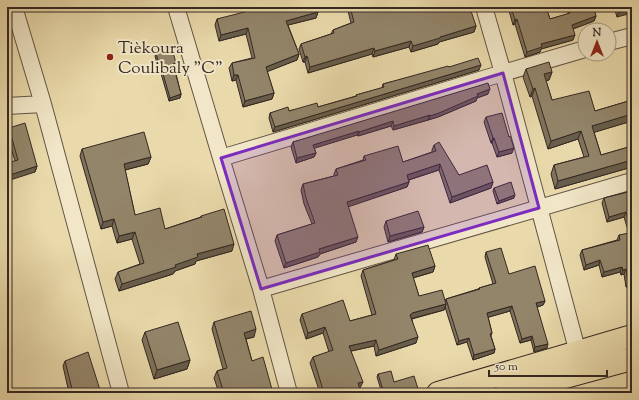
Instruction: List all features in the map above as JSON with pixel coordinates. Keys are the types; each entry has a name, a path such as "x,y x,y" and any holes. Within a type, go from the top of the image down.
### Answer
{"main road":[{"path":"438,393 632,336"},
{"path":"506,393 632,359"}],"street":[{"path":"14,7 43,104 121,393"},
{"path":"176,7 261,289 289,393"},
{"path":"484,7 578,353"},
{"path":"617,40 632,36"},
{"path":"221,158 577,51"},
{"path":"7,106 43,104"},
{"path":"261,289 632,181"}],"highlighted area":[{"path":"503,73 539,208 261,289 221,158"}],"building":[{"path":"264,7 317,7 318,12 286,21 299,54 266,67 274,93 245,101 238,75 234,75 232,63 255,58 248,28 221,35 217,19"},
{"path":"350,7 466,7 468,12 471,11 476,26 413,46 411,41 375,51 374,48 310,67 307,56 305,57 301,44 334,33 333,30 354,22"},
{"path":"511,7 546,7 550,19 570,13 570,7 593,7 596,16 572,25 575,35 541,44 542,47 527,52 517,19 515,20"},
{"path":"617,7 632,7 632,8 619,12"},
{"path":"172,49 176,63 173,64 181,94 170,98 156,53"},
{"path":"478,58 481,65 275,127 270,113 288,107 289,111 317,103 318,107 384,87 383,84"},
{"path":"549,62 552,72 544,74 552,100 589,91 595,111 632,100 632,114 592,126 601,155 632,146 632,160 558,181 554,165 589,156 581,131 551,141 535,88 533,89 526,69"},
{"path":"488,83 490,89 477,94 478,96 439,113 394,126 393,121 313,145 316,153 297,158 293,142"},
{"path":"502,113 514,148 499,152 486,117"},
{"path":"25,123 37,166 7,176 7,163 18,160 9,128"},
{"path":"144,132 151,157 124,164 135,215 160,208 165,229 224,209 234,244 197,254 198,257 175,265 176,267 122,284 118,272 144,263 135,232 119,236 114,219 103,222 82,149"},
{"path":"439,142 459,175 487,165 493,182 452,197 440,164 407,175 409,182 347,202 358,237 319,249 320,252 286,263 277,235 315,223 306,198 303,184 338,175 336,169 366,160 364,156 398,146 403,162 436,151 434,145"},
{"path":"511,182 515,195 499,201 494,188"},
{"path":"632,191 632,232 626,212 609,217 604,198"},
{"path":"418,211 424,227 390,236 386,221"},
{"path":"629,233 630,237 632,236 632,281 628,282 626,269 623,270 622,267 604,272 600,260 586,265 582,250 620,240 619,235"},
{"path":"428,245 435,266 412,273 419,296 442,290 446,304 412,313 410,315 418,337 379,350 376,340 349,346 363,382 358,383 361,393 324,393 313,357 333,350 325,327 308,333 302,314 343,300 350,321 376,314 363,270 398,259 396,254"},
{"path":"501,248 509,274 535,266 545,301 536,303 548,344 535,347 532,336 522,339 512,306 487,313 492,333 490,334 495,349 474,355 469,338 459,341 446,299 496,283 486,252"},
{"path":"251,311 256,329 244,333 252,361 263,357 273,393 224,393 217,371 227,368 214,322"},
{"path":"178,322 190,360 157,370 145,332"},
{"path":"88,352 101,393 73,393 65,361"},
{"path":"391,371 394,382 414,376 419,392 384,393 378,374"}],"place":[{"name":"Tièkoura Coulibaly \"C\"","path":"110,57"}]}
